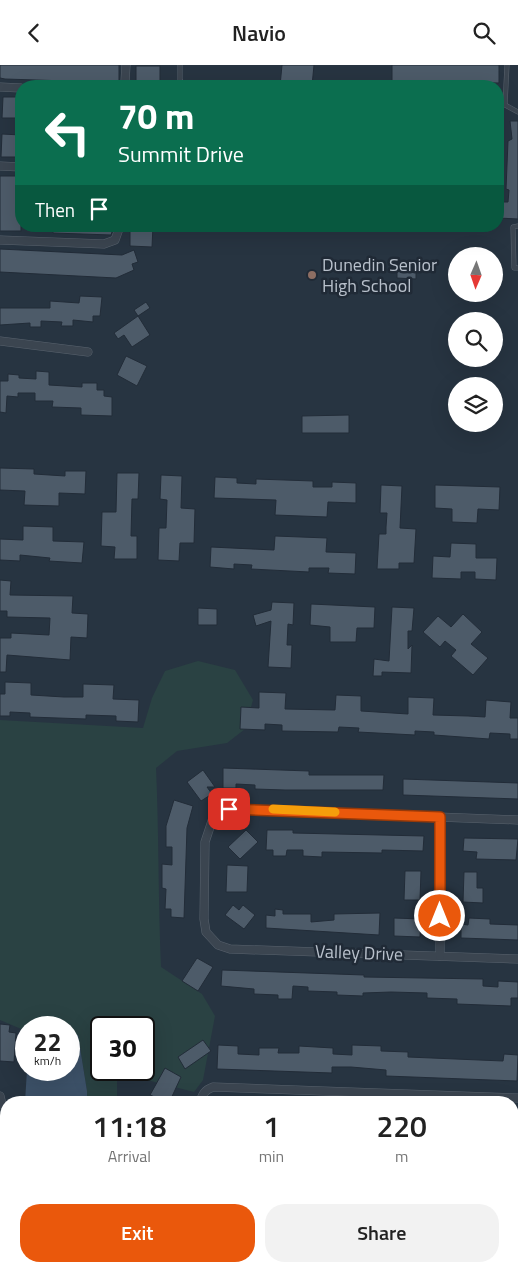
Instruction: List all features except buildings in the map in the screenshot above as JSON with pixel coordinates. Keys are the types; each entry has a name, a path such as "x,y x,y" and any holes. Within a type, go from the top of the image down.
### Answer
{"street":[{"path":"125,80 126,65"},
{"path":"0,87 15,88"},
{"path":"0,166 15,167"},
{"path":"0,240 104,244 115,240 118,232"},
{"path":"0,341 88,352"},
{"name":"Valley Drive","path":"440,817 229,809 213,818 205,842 206,932 218,945 230,949 518,959"},
{"path":"440,956 440,817 518,820"},
{"path":"201,1096 207,1089 213,1087 463,1096"}],"lane":[{"path":"180,65 180,80"},
{"path":"507,65 505,105 518,112"},
{"path":"516,268 517,247 514,227 518,226"}],"green space":[{"path":"198,661 235,670 253,700 245,729 227,743 177,751 156,768 161,967 202,994 215,1016 203,1080 194,1092 151,1081 155,1081 155,1016 90,1016 90,1081 117,1081 117,1096 87,1096 80,1047 80,1016 15,1016 15,1026 0,1020 0,720 143,728 152,698 165,671"}],"water":[{"path":"80,1047 87,1096 25,1096 26,1081 80,1081"}],"slow traffic":[{"path":"273,809 335,812"}],"place":[{"name":"Dunedin Senior High School","path":"312,275"}],"route":[{"path":"229,809 248,808 440,817 440,916"}]}
